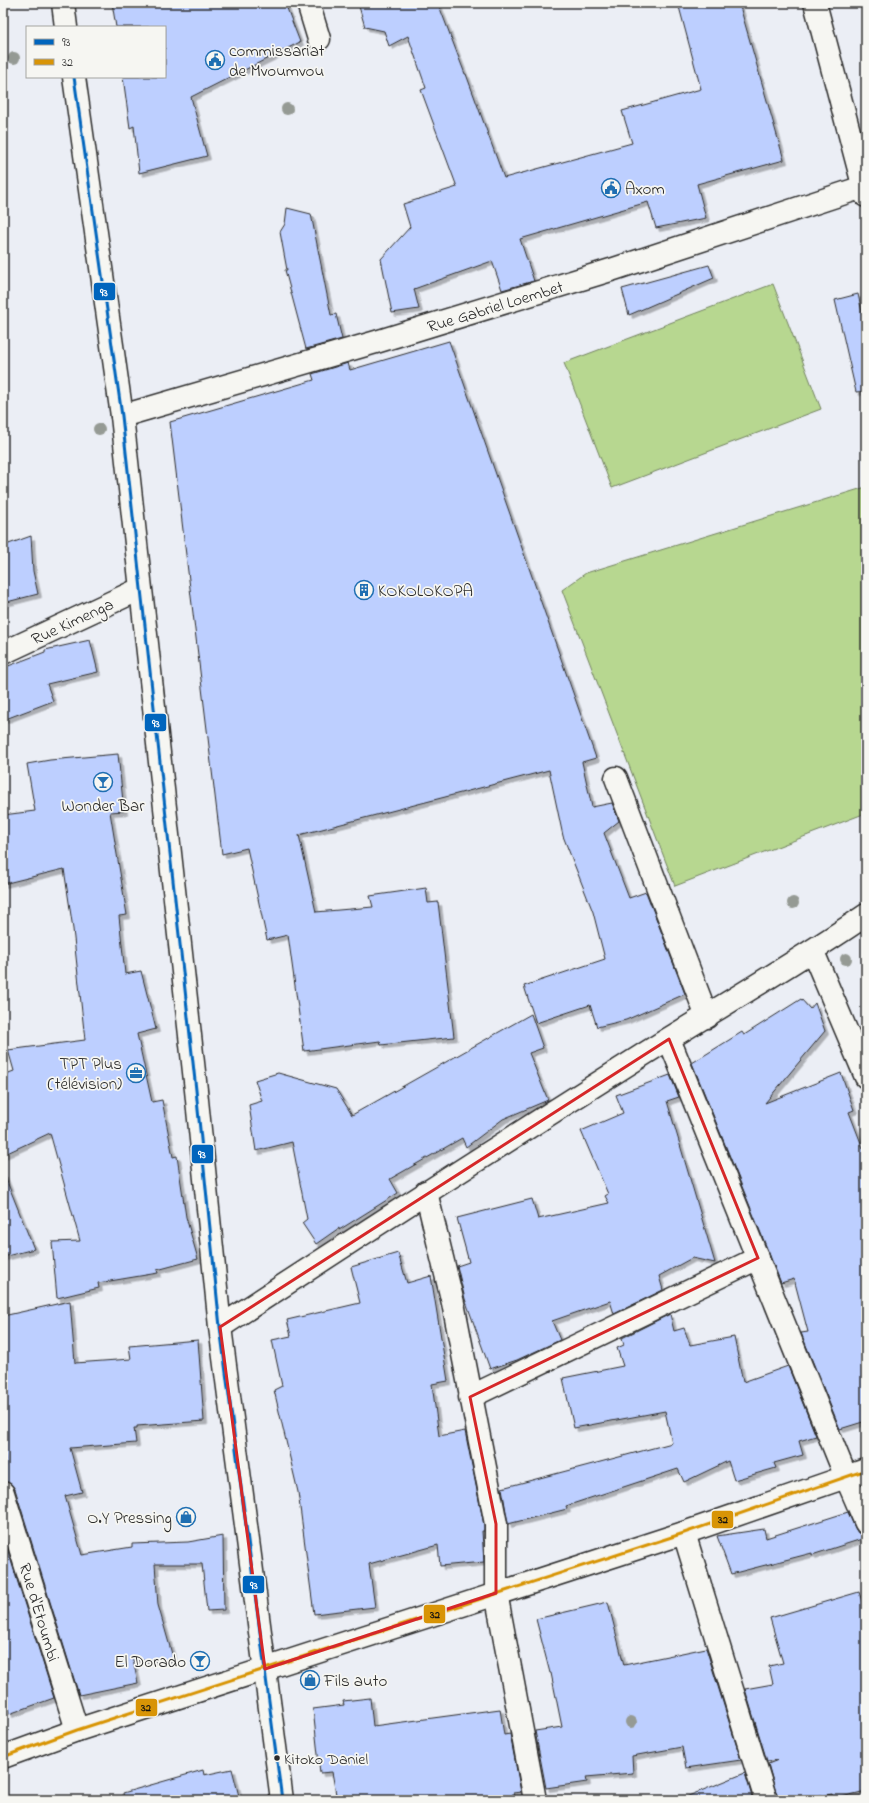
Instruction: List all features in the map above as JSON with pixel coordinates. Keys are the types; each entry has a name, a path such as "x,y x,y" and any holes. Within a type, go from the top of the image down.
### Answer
{"street":[{"path":"63,3 66,26"},
{"path":"308,3 319,39"},
{"path":"815,3 865,189"},
{"path":"74,78 122,416 196,1090 220,1327 282,1800"},
{"name":"Rue Gabriel Loembet","path":"122,416 376,342 614,269 865,189"},
{"name":"Rue Kimenga","path":"3,653 140,589"},
{"path":"616,778 707,1016"},
{"path":"220,1327 426,1192 669,1039 813,952 866,915"},
{"path":"813,952 866,1076"},
{"path":"669,1039 866,1523"},
{"path":"426,1192 453,1303 470,1397 496,1524 496,1593 535,1800"},
{"path":"470,1397 758,1258"},
{"path":"3,1757 77,1730 684,1533 866,1470"},
{"name":"Rue d'Etoumbi","path":"3,1493 77,1730"},
{"path":"684,1533 766,1800"}],"highlighted area":[{"path":"669,1039 758,1258 470,1397 496,1524 496,1593 265,1669 220,1327"}],"green space":[{"path":"773,284 821,409 612,488 564,363"},
{"path":"866,487 866,813 675,886 562,590 586,573"}],"building":[{"name":"commissariat de Mvoumvou","path":"112,3 285,3 300,42 191,97 207,156 139,173 134,126 130,128 123,78 166,78 166,26 116,26"},
{"path":"358,3 438,3 504,178 632,143 622,111 701,89 678,3 739,3 784,160 697,184 706,218 656,228 648,202 520,239 534,281 502,290 492,261 414,289 419,309 392,313 381,259 410,227 403,204 457,187 421,90 426,88 408,36 389,46 384,31 365,27"},
{"path":"287,208 311,214 331,315 336,314 342,339 306,349 285,270 287,270 280,232 285,224"},
{"path":"709,265 714,278 629,315 622,289"},
{"path":"858,294 866,330 866,391 856,392 835,300"},
{"name":"KOKOLOKOPA","path":"449,341 596,758 582,762 592,807 612,803 619,821 604,833 629,898 646,892 685,994 626,1020 597,1027 590,1005 536,1023 524,986 605,959 593,912 563,836 549,770 299,835 316,912 373,907 370,896 426,888 428,903 438,902 454,1037 381,1045 380,1041 304,1051 288,935 267,940 247,848 222,854 170,422 314,380 312,374 348,363 350,370"},
{"path":"31,536 33,571 38,594 3,603 3,546"},
{"path":"90,640 98,672 47,684 53,701 3,720 3,668 45,652 45,650"},
{"path":"118,754 124,811 110,812 127,915 119,916 125,974 141,971 156,1029 137,1034 152,1102 162,1100 173,1157 177,1156 186,1217 198,1259 157,1270 158,1273 98,1283 99,1288 57,1298 52,1242 80,1241 50,1133 3,1155 3,1075 14,1071 8,1050 85,1040 73,929 64,869 3,884 3,815 35,811 27,764 50,760"},
{"path":"801,999 810,1009 815,1003 825,1031 765,1103 841,1073 854,1110 849,1112 866,1156 866,1421 840,1429 801,1333 808,1332 794,1279 781,1283 692,1063 742,1032 744,1035"},
{"path":"531,1014 543,1048 529,1053 548,1100 503,1119 466,1147 462,1138 390,1179 398,1193 339,1230 339,1228 316,1244 302,1223 307,1219 292,1142 256,1151 249,1105 262,1101 255,1080 278,1073 336,1089 352,1115"},
{"path":"670,1075 679,1097 667,1101 715,1263 692,1258 659,1276 663,1290 614,1314 610,1301 552,1321 560,1340 517,1360 490,1369 465,1299 457,1266 469,1262 457,1218 532,1199 538,1219 609,1203 605,1196 608,1194 581,1131 623,1113 616,1095"},
{"path":"3,1174 34,1249 3,1257"},
{"path":"398,1253 407,1283 431,1276 448,1381 432,1384 439,1436 465,1431 484,1525 484,1531 482,1531 484,1562 440,1566 438,1545 369,1564 375,1607 314,1614 298,1492 274,1390 282,1386 272,1340 291,1336 287,1320 360,1303 351,1267"},
{"path":"70,1301 75,1363 131,1359 129,1346 198,1340 204,1421 137,1426 137,1428 134,1428 136,1443 70,1448 82,1492 65,1496 82,1555 132,1547 132,1544 188,1542 223,1536 224,1610 207,1611 202,1564 155,1564 158,1605 174,1661 133,1660 138,1683 79,1695 15,1489 11,1484 3,1481 3,1466 6,1466 3,1431 3,1316"},
{"path":"670,1314 674,1331 684,1328 690,1345 734,1337 743,1382 788,1366 816,1436 799,1441 803,1455 774,1463 776,1468 734,1480 728,1461 684,1482 678,1469 566,1506 567,1509 508,1524 502,1488 672,1443 665,1411 574,1428 563,1378 623,1366 617,1348 624,1345 622,1338"},
{"path":"848,1512 858,1533 863,1535 865,1538 812,1555 812,1553 731,1574 717,1536 764,1529 766,1538"},
{"path":"3,1535 54,1698 9,1714 3,1676"},
{"path":"859,1592 866,1614 866,1791 833,1799 832,1794 801,1800 778,1800 768,1764 778,1760 767,1761 745,1689 773,1684 769,1666 783,1663 770,1618"},
{"path":"608,1602 624,1665 706,1648 741,1760 686,1768 682,1747 632,1756 633,1773 586,1777 587,1782 546,1788 535,1731 562,1727 551,1673 536,1619"},
{"path":"370,1698 373,1726 500,1709 504,1735 510,1734 521,1792 513,1793 514,1800 337,1800 332,1772 320,1773 313,1709 344,1705 343,1701"},
{"path":"232,1769 240,1800 124,1800 123,1793 203,1770 204,1775"},
{"path":"745,1773 753,1800 681,1800 681,1799"}],"transit line":[{"name":"93","path":"74,78 122,416 196,1090 220,1327 282,1800"},
{"name":"32","path":"3,1757 77,1730 684,1533 866,1470"}],"place":[{"name":"commissariat de Mvoumvou","path":"215,60"},
{"name":"Axom","path":"611,188"},
{"name":"KOKOLOKOPA","path":"364,590"},
{"name":"Wonder Bar","path":"103,782"},
{"name":"TPT Plus (télévision)","path":"136,1073"},
{"name":"O.Y Pressing","path":"186,1517"},
{"name":"El Dorado","path":"200,1661"},
{"name":"Fils auto","path":"310,1680"},
{"name":"Kitoko Daniel","path":"277,1758"}]}
